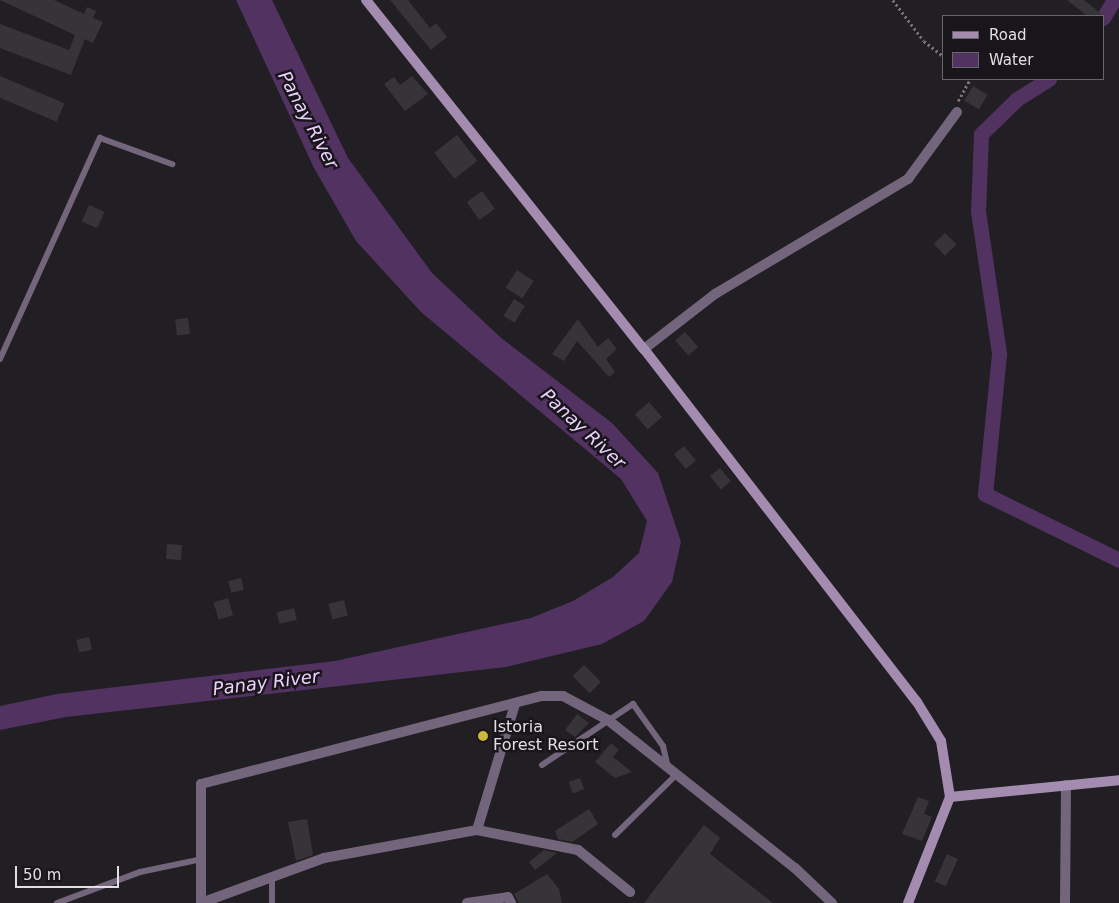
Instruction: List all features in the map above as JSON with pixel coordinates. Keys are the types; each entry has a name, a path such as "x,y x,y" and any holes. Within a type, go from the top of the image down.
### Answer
{"street":[{"path":"366,0 644,349 917,702 942,741 950,797 908,903"},
{"path":"644,349 715,294 908,179 957,112"},
{"path":"630,892 578,850 477,830 324,858 201,903 202,859 198,837 201,784 542,696 563,696 608,720 795,868 832,903"},
{"path":"477,830 515,704"},
{"path":"950,797 1119,780"},
{"path":"1065,903 1066,785"},
{"path":"467,903 508,897 512,903"}],"lane":[{"path":"0,358 100,138 172,164"},
{"path":"542,764 633,704 663,746 672,772 615,835"},
{"path":"57,903 140,872 202,859"},
{"path":"272,877 272,903"}],"path":[{"path":"893,0 924,41 942,55"},
{"path":"957,112 959,96 969,80"}],"water":[{"name":"Panay River","path":"236,0 272,0 348,158 432,273 500,337 612,423 658,473 681,542 672,582 644,621 602,644 506,667 66,717 0,730 0,706 57,694 335,661 531,618 573,601 613,577 639,553 647,521 621,479 421,312 356,241 314,168"}],"building":[{"path":"0,0 54,0 84,14 87,7 96,11 93,18 103,22 93,43 85,39 71,75 0,48 0,24 69,50 75,35"},
{"path":"390,0 408,0 430,28 436,23 447,37 431,50"},
{"path":"1067,0 1084,0 1103,15 1086,15"},
{"path":"0,76 64,103 57,122 0,98"},
{"path":"412,76 428,94 405,111 384,84 394,77 400,85"},
{"path":"973,86 988,95 979,109 964,101"},
{"path":"457,135 477,161 454,179 434,153"},
{"path":"482,191 495,209 480,220 467,202"},
{"path":"89,205 105,212 97,228 82,221"},
{"path":"945,233 956,244 945,256 934,244"},
{"path":"517,270 534,281 522,299 506,288"},
{"path":"514,299 525,306 514,323 503,316"},
{"path":"188,318 190,334 177,335 175,320"},
{"path":"578,319 598,347 608,338 617,349 606,359 615,372 609,377 577,341 564,361 552,354"},
{"path":"685,332 698,347 688,356 675,341"},
{"path":"649,402 662,417 648,430 635,414"},
{"path":"684,446 696,461 686,469 674,454"},
{"path":"720,468 731,481 721,489 710,476"},
{"path":"167,544 182,545 181,560 166,559"},
{"path":"241,578 244,590 231,593 228,581"},
{"path":"228,598 233,615 219,619 214,602"},
{"path":"344,600 348,616 332,619 328,604"},
{"path":"294,608 297,620 279,624 277,612"},
{"path":"89,637 92,650 79,653 76,640"},
{"path":"584,665 601,682 590,693 573,676"},
{"path":"577,714 589,723 575,737 565,730"},
{"path":"611,743 619,750 613,757 632,772 615,778 595,762"},
{"path":"580,778 584,789 573,793 569,782"},
{"path":"918,797 929,801 924,814 932,817 922,841 902,834"},
{"path":"589,809 598,824 572,842 558,839 555,831"},
{"path":"307,819 313,855 296,861 288,822"},
{"path":"704,825 720,838 710,854 773,903 644,903"},
{"path":"544,850 557,853 535,870 529,862"},
{"path":"947,854 958,859 946,886 935,881"},
{"path":"547,874 559,889 562,903 519,903 514,894"}],"waterway":[{"path":"1104,16 1114,0"},
{"path":"1047,80 1016,100 981,134 978,211 999,354 985,494 1119,560"}],"place":[{"name":"Istoria Forest Resort","path":"483,736"}]}
